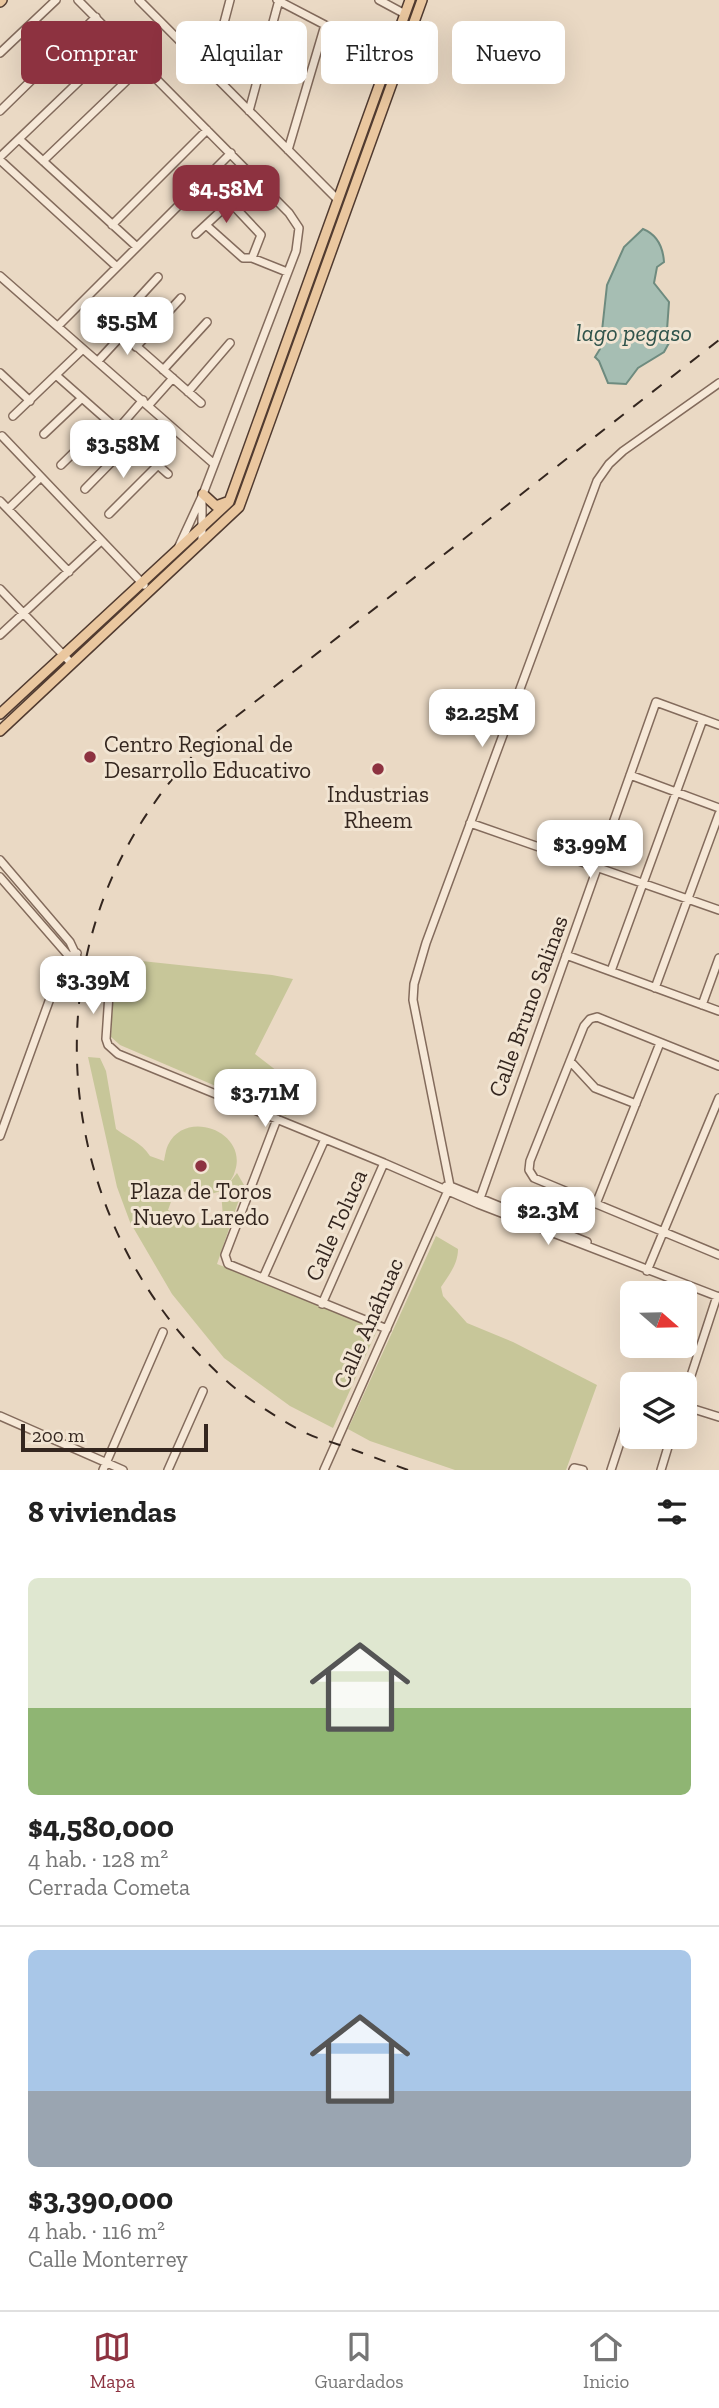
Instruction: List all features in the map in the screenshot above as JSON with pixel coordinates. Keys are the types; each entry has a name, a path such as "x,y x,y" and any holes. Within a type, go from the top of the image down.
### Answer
{"main road":[{"path":"0,714 229,502 410,0"},
{"path":"0,731 239,507 422,0"},
{"path":"203,494 216,506 229,502"}],"street":[{"path":"0,53 56,0"},
{"path":"78,0 100,21"},
{"path":"139,0 176,37"},
{"path":"224,21 230,0"},
{"path":"249,111 278,0 325,25 288,150"},
{"path":"379,0 405,13"},
{"path":"0,111 96,17"},
{"path":"76,84 0,159 117,267"},
{"path":"43,162 123,84"},
{"path":"161,84 289,213 299,228 298,243 203,494 186,534 172,556"},
{"path":"223,84 338,200"},
{"path":"112,225 207,130"},
{"path":"19,139 137,247"},
{"path":"58,326 231,153"},
{"path":"196,234 237,195"},
{"path":"230,202 261,235 252,258"},
{"path":"206,225 243,258 252,258 287,272"},
{"path":"0,276 214,464"},
{"path":"113,326 158,277"},
{"path":"136,347 181,298"},
{"path":"101,315 201,403"},
{"path":"163,370 207,322"},
{"path":"98,361 122,334"},
{"path":"188,392 230,343"},
{"path":"13,416 83,349"},
{"path":"0,373 30,401"},
{"path":"57,376 168,474"},
{"path":"117,430 173,379"},
{"path":"449,1189 412,992 421,957 597,481 623,451 719,383"},
{"path":"44,433 81,398"},
{"path":"61,465 106,421"},
{"path":"4,435 151,591"},
{"path":"85,489 131,442"},
{"path":"109,514 157,466"},
{"path":"8,509 41,477"},
{"path":"202,544 203,494"},
{"path":"0,501 69,572"},
{"path":"0,635 101,541"},
{"path":"0,589 72,664"},
{"name":"Calle Bruno Salinas","path":"479,1201 656,702 703,719"},
{"path":"611,971 703,719 719,725"},
{"path":"630,775 719,808"},
{"path":"655,988 719,814"},
{"path":"470,823 719,910"},
{"path":"0,860 76,957"},
{"path":"0,877 76,957 106,979 109,994 106,1039 112,1050 440,1187 718,1297 692,1372"},
{"path":"566,955 719,1011"},
{"path":"0,1136 56,982 76,957"},
{"path":"702,1005 719,958"},
{"path":"719,1066 597,1017 590,1018 584,1026 530,1161 530,1171 534,1178 719,1255"},
{"path":"596,1204 660,1043"},
{"path":"570,1061 595,1088 636,1104"},
{"path":"650,1270 719,1098"},
{"path":"277,1119 225,1260 228,1265 387,1329"},
{"path":"263,1278 325,1139"},
{"name":"Calle Toluca","path":"322,1304 384,1163"},
{"name":"Calle Anáhuac","path":"324,1470 449,1189"},
{"path":"105,1467 163,1332"},
{"path":"168,1470 203,1391"},
{"path":"697,1410 719,1417"},
{"path":"0,1416 105,1467 123,1470"},
{"path":"611,1470 620,1442"},
{"path":"661,1470 667,1449"},
{"path":"573,1470 583,1470"}],"green space":[{"path":"123,959 293,979 255,1054 299,1088 286,1116 120,1045 111,1037 114,980 108,968"},
{"path":"88,1057 100,1058 106,1071 116,1129 139,1144 150,1156 164,1161 168,1145 177,1134 188,1128 213,1130 233,1145 237,1157 235,1171 227,1186 237,1173 244,1185 217,1264 379,1326 333,1428 290,1406 224,1358 172,1294 130,1222 117,1187","holes":["176,1188 198,1198 221,1191 223,1217 197,1223 168,1210"]},
{"path":"436,1236 458,1249 455,1264 441,1287 443,1296 467,1323 513,1342 597,1385 566,1470 455,1470 370,1441 348,1429"}],"water":[{"name":"lago pegaso","path":"643,229 656,238 662,251 664,262 657,267 654,283 669,302 667,330 670,341 664,352 638,368 626,384 608,383 595,357 600,349 607,285 624,247"}],"railway":[{"path":"408,1470 309,1435 236,1389 178,1330 133,1263 100,1190 82,1112 77,1033 87,954 112,877 153,805 182,767 215,733 719,340"}],"place":[{"name":"Centro Regional de Desarrollo Educativo","path":"90,757"},
{"name":"Industrias Rheem","path":"378,769"},
{"name":"Plaza de Toros Nuevo Laredo","path":"201,1166"}]}
